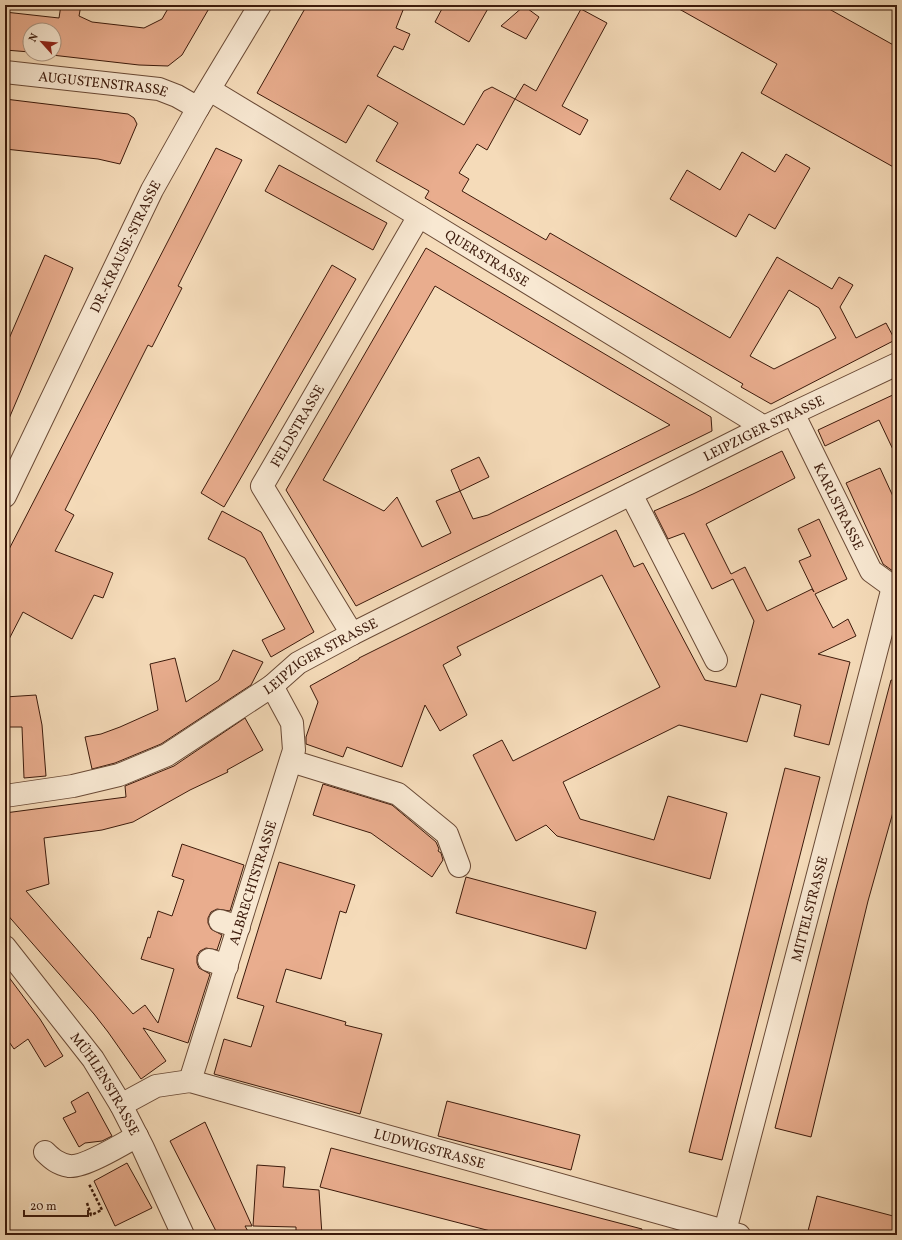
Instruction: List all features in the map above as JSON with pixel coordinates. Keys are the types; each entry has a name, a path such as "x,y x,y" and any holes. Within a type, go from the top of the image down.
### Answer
{"street":[{"name":"DR.-KRAUSE-STRASSE","path":"5,496 152,190 198,108 260,5"},
{"name":"AUGUSTENSTRASSE","path":"5,72 160,89 177,96 198,108"},
{"name":"QUERSTRASSE","path":"210,90 420,216 764,427"},
{"name":"FELDSTRASSE","path":"352,634 262,486 420,216"},
{"name":"LEIPZIGER STRASSE","path":"5,796 74,786 119,775 167,755 272,686 298,663 352,634 764,427 897,364"},
{"name":"KARLSTRASSE","path":"793,413 871,571 895,587"},
{"path":"630,494 716,660"},
{"name":"MITTELSTRASSE","path":"733,1233 895,587"},
{"name":"ALBRECHTSTRASSE","path":"190,1081 218,963 230,924 294,750 292,723 272,686"},
{"path":"291,761 398,794 447,834 459,866"},
{"name":"MÜHLENSTRASSE","path":"5,947 93,1059 122,1105 138,1136 182,1235"},
{"name":"LUDWIGSTRASSE","path":"122,1105 156,1086 190,1081 733,1233"},
{"path":"60,1156 84,1163 138,1136"}],"path":[{"path":"87,1203 91,1215 102,1210 89,1184"}],"building":[{"path":"61,5 81,5 79,16 92,22 144,28 162,19 170,5 211,5 182,55 168,66 139,65 62,56 62,22 22,22 22,51 5,50 5,12 59,18"},
{"path":"307,5 405,5 396,28 410,34 403,50 394,46 377,76 464,125 484,91 492,87 515,99 487,150 477,144 459,173 469,179 462,191 546,240 550,233 730,338 777,257 832,289 839,277 853,285 840,307 856,338 886,323 895,340 771,404 741,387 743,384 425,198 429,191 376,161 398,123 368,105 346,143 257,93","holes":["789,290 819,308 836,338 774,369 750,356"]},
{"path":"444,5 490,5 469,42 435,22"},
{"path":"672,5 822,5 897,47 897,169 761,93 777,64"},
{"path":"524,6 539,17 526,39 501,26"},
{"path":"581,9 607,23 562,106 588,120 580,135 515,99 524,84 536,91"},
{"path":"5,99 128,114 134,118 137,124 120,164 98,159 5,149"},
{"path":"216,148 242,160 178,286 182,288 152,347 148,345 65,510 74,515 55,551 113,573 103,598 94,595 72,639 23,612 5,647 5,557"},
{"path":"742,152 775,172 786,154 810,168 775,229 749,214 736,237 670,199 687,170 720,190"},
{"path":"279,165 387,223 373,250 265,191"},
{"path":"426,248 711,417 712,431 356,606 286,490","holes":["435,286 670,425 488,515 473,519 460,491 436,501 451,533 422,547 397,497 384,511 323,480"]},
{"path":"45,255 73,268 5,428 5,348"},
{"path":"332,265 356,279 224,507 201,493"},
{"path":"897,393 897,458 879,420 825,446 818,430"},
{"path":"782,451 795,478 706,524 731,574 745,567 767,611 812,589 814,592 799,561 811,556 798,529 819,519 847,579 815,594 833,628 848,619 856,636 818,654 850,662 829,745 794,736 801,705 761,694 747,742 679,725 563,782 580,819 654,840 668,796 727,813 710,879 557,836 546,825 516,841 473,755 502,740 513,761 660,687 602,575 457,647 461,655 443,665 467,715 440,731 425,705 402,767 347,747 343,757 306,744 306,737 318,702 310,686 359,658 616,530 634,567 643,563 705,680 736,687 754,621 733,579 712,589 684,533 668,539 654,511"},
{"path":"479,457 489,477 460,491 451,470"},
{"path":"880,468 897,505 897,574 883,564 846,483"},
{"path":"222,511 261,532 314,632 271,657 262,640 285,629 245,558 208,539"},
{"path":"233,650 263,662 251,685 161,744 115,763 92,769 85,737 101,734 120,727 158,710 150,664 175,658 186,702 219,680"},
{"path":"891,680 897,681 897,798 868,901 811,1137 775,1128"},
{"path":"36,695 42,725 46,776 24,778 22,727 5,727 5,697"},
{"path":"245,718 263,750 227,770 228,772 190,790 133,822 102,830 44,838 49,884 26,891 133,1014 145,1005 158,1023 174,969 141,959 148,937 150,938 158,911 172,916 184,880 172,876 182,844 244,865 230,911 217,909 211,912 208,918 208,923 211,929 222,935 217,950 206,948 200,951 197,956 199,968 210,974 188,1043 143,1028 166,1061 141,1079 94,1014 5,912 5,813 126,797 125,786 174,766"},
{"path":"785,768 820,777 722,1160 689,1152"},
{"path":"323,784 392,805 436,842 439,849 438,851 441,853 443,860 432,877 371,833 313,815"},
{"path":"279,862 355,885 346,913 340,911 321,979 286,969 276,1002 346,1022 345,1025 382,1034 360,1114 214,1074 224,1039 251,1047 264,1006 237,998"},
{"path":"466,877 596,912 586,949 456,913"},
{"path":"5,972 40,1019 63,1056 45,1067 28,1039 14,1049 5,1036"},
{"path":"88,1092 112,1136 102,1141 85,1143 79,1147 63,1118 76,1112 71,1102"},
{"path":"447,1101 580,1135 571,1170 438,1136"},
{"path":"205,1122 252,1226 245,1226 250,1235 218,1235 170,1141"},
{"path":"331,1148 642,1229 641,1235 506,1235 320,1187"},
{"path":"127,1163 152,1208 115,1226 94,1181"},
{"path":"257,1165 285,1167 283,1187 319,1190 322,1235 296,1235 296,1227 253,1226"},
{"path":"817,1196 897,1217 897,1235 825,1235 808,1231"}]}
